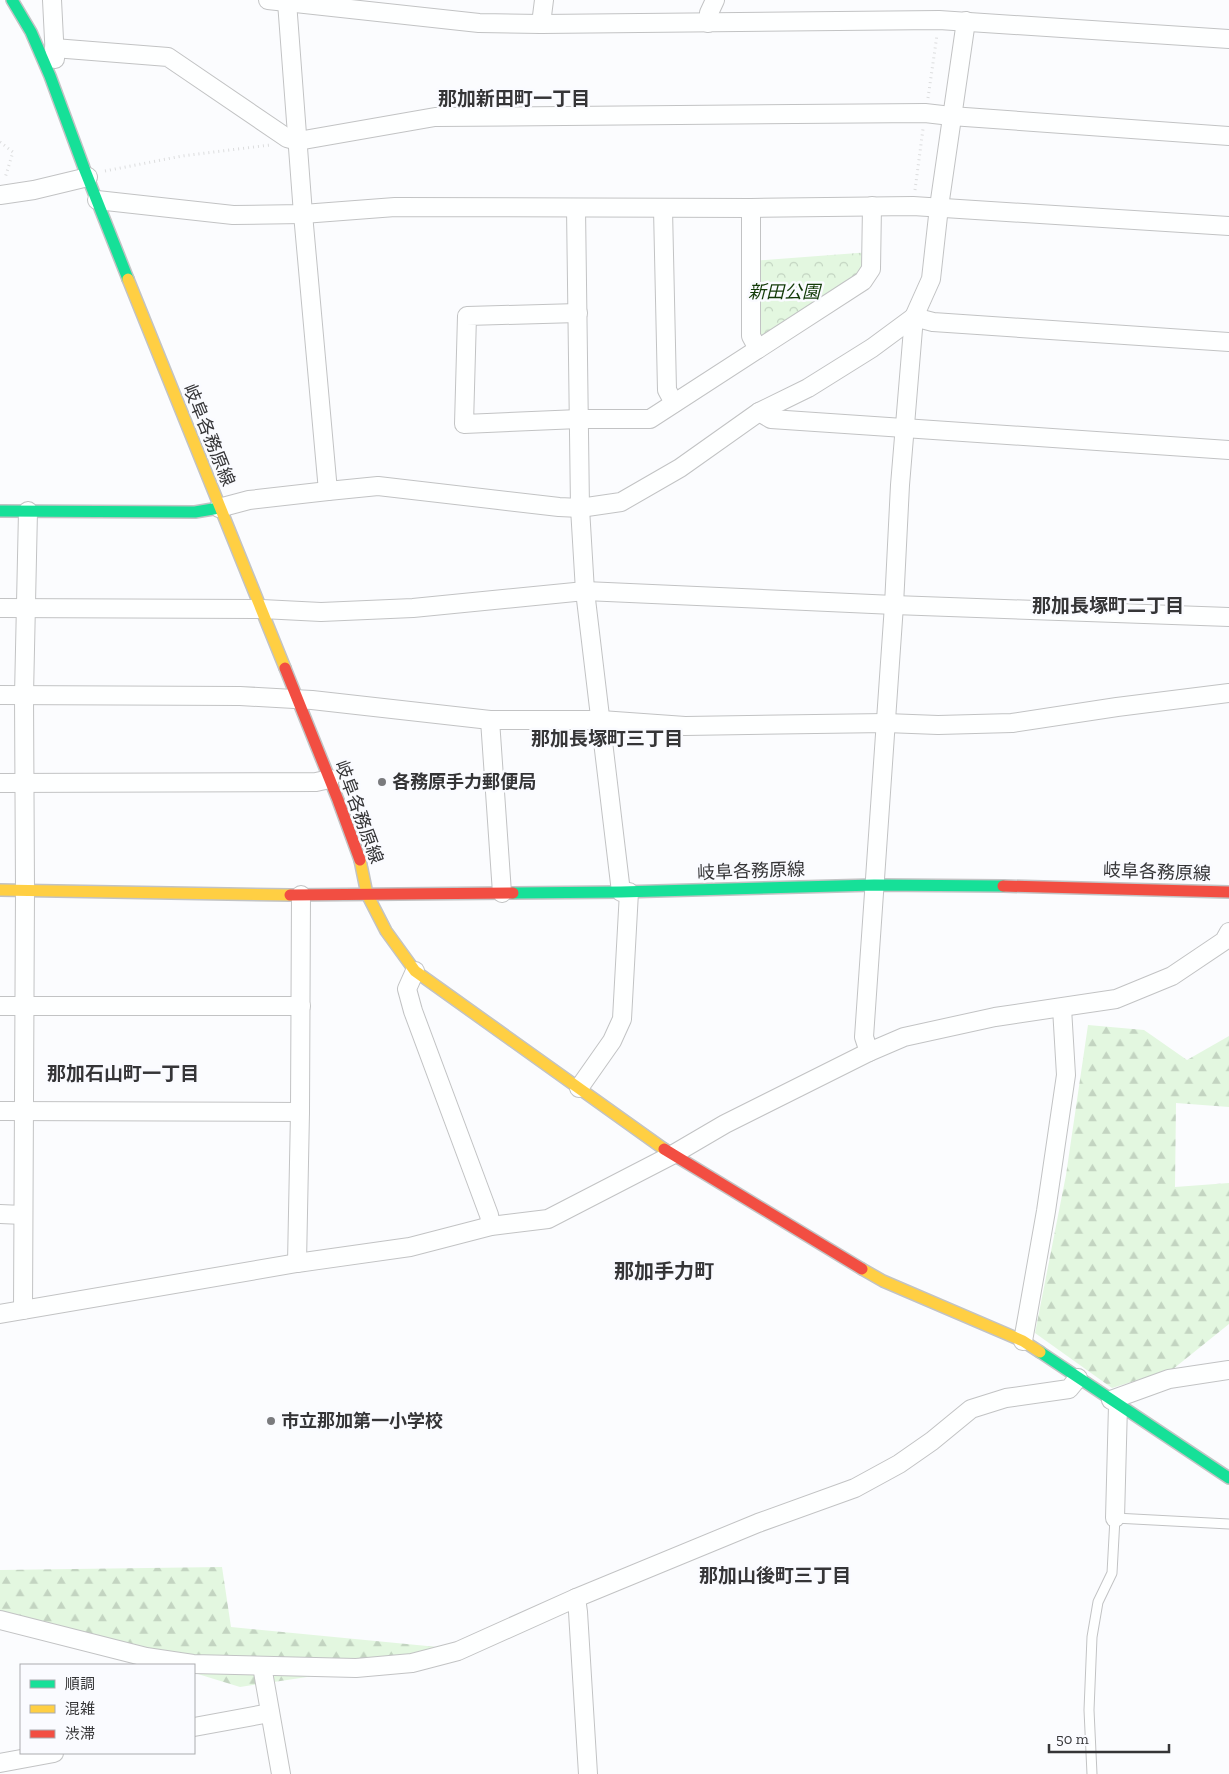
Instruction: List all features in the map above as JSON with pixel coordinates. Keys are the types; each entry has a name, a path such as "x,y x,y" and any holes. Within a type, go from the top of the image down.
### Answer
{"main road":[{"name":"岐阜各務原線","path":"9,4 31,32 50,76 219,508 262,609 330,779 358,852 367,894 625,892 874,885 1050,886 1229,892"},
{"path":"0,511 195,512 219,508"},
{"path":"0,890 367,894 386,931 415,971 672,1155 883,1281 1023,1341 1229,1478"}],"street":[{"path":"50,76 55,58 52,0"},
{"path":"268,0 478,23 939,20 1229,39"},
{"path":"541,24 544,0"},
{"path":"708,23 709,12 715,0"},
{"path":"287,2 303,214 328,490"},
{"path":"869,1052 864,1037 914,317 931,280 951,116 966,22"},
{"path":"54,48 168,56 287,138 298,141 434,117 916,113 1229,136"},
{"path":"1,190 34,190 88,177"},
{"path":"97,200 233,216 395,208 872,206 939,207 1113,220 1229,226"},
{"path":"578,313 467,316 464,424 579,419 650,419 863,281 871,269 872,206"},
{"path":"576,208 580,508 585,591 625,892 622,1019 612,1041 579,1088"},
{"path":"663,208 667,390 674,403"},
{"path":"751,208 752,336 758,349"},
{"path":"914,317 932,322 1229,342"},
{"path":"219,508 249,500 378,486 560,507 580,508 621,502 680,468 760,412 808,388 872,348 914,317"},
{"path":"760,412 771,419 1229,450"},
{"path":"23,1310 24,696 28,512"},
{"path":"0,608 262,609 321,612 413,608 585,591 894,605 1229,617"},
{"path":"0,695 296,698 490,720 601,720 685,726 1012,723 1229,693"},
{"path":"490,720 502,893"},
{"path":"0,783 316,782 330,779"},
{"path":"297,1263 301,894"},
{"path":"0,1314 297,1263 410,1247 491,1226 548,1219 672,1155 725,1124 869,1052 904,1037 995,1017 1116,999 1172,976 1224,941 1229,932"},
{"path":"415,971 407,989 412,1011 486,1205 491,1226"},
{"path":"0,1006 301,1006"},
{"path":"1023,1341 1046,1212 1066,1075 1062,1008"},
{"path":"0,1111 300,1112"},
{"path":"0,1214 23,1215"},
{"path":"1114,1518 1114,1402 1169,1379 1229,1370"},
{"path":"195,1664 356,1668 412,1663 458,1651 576,1598 758,1523 855,1488 900,1464 932,1442 971,1409 1006,1398 1069,1388 1078,1378"},
{"path":"576,1598 588,1774"},
{"path":"0,1620 146,1657 193,1664"},
{"path":"262,1666 281,1774"},
{"path":"195,1727 270,1713"},
{"path":"0,1763 49,1754"}],"lane":[{"path":"1092,1774 1089,1710 1092,1637 1098,1602 1112,1573 1114,1518 1229,1524"}],"path":[{"path":"88,177 103,171 182,156 298,141"},
{"path":"0,142 13,152 1,190"}],"green space":[{"name":"新田公園","path":"871,252 871,269 758,349 751,261"},
{"path":"1088,1025 1144,1030 1187,1060 1229,1036 1229,1107 1176,1103 1175,1187 1229,1183 1229,1324 1173,1369 1112,1388 1035,1333 1066,1175"},
{"path":"222,1567 231,1627 479,1651 240,1687 195,1673 195,1664 165,1664 0,1613 0,1570"}],"traffic: fast":[{"path":"12,0 31,32 50,76 128,279"},
{"path":"0,511 195,512 219,508"},
{"path":"513,893 874,885 1003,886"},
{"path":"1040,1352 1229,1478"}],"traffic: slow":[{"path":"128,279 285,668"},
{"path":"360,860 367,894 386,931 415,971 664,1149"},
{"path":"0,890 290,895"},
{"path":"862,1269 883,1281 1023,1341 1040,1352"}],"traffic: jam":[{"path":"285,668 360,860"},
{"path":"1003,886 1229,892"},
{"path":"290,895 513,893"},
{"path":"664,1149 862,1269"}],"place":[{"name":"各務原手力郵便局","path":"382,782"},
{"name":"市立那加第一小学校","path":"271,1421"}],"district":[{"name":"那加新田町一丁目","path":"514,98"},
{"name":"那加長塚町二丁目","path":"1108,605"},
{"name":"那加長塚町三丁目","path":"607,738"},
{"name":"那加石山町一丁目","path":"123,1073"},
{"name":"那加手力町","path":"664,1271"},
{"name":"那加山後町三丁目","path":"775,1575"}]}
